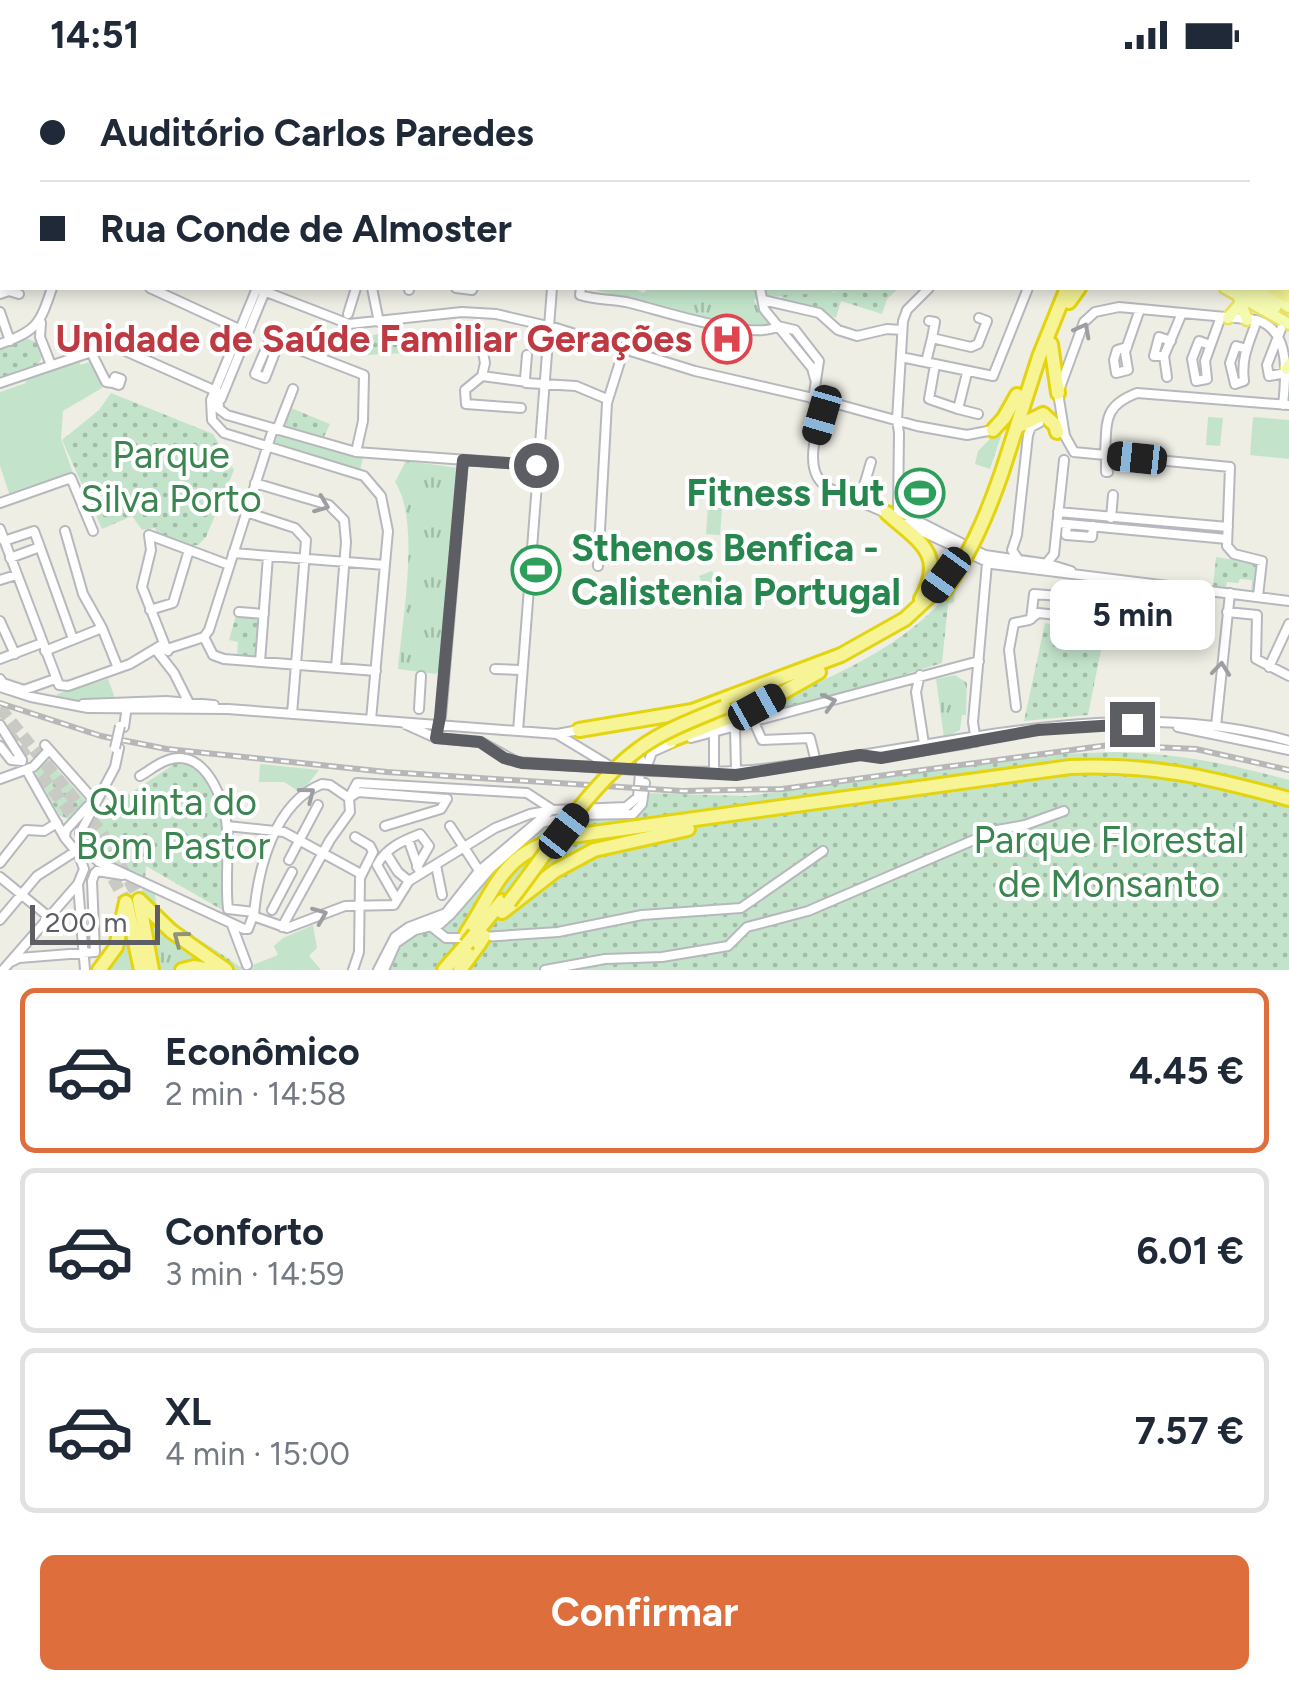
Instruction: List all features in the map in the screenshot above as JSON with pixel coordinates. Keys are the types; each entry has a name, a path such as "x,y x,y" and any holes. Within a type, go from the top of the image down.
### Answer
{"highway":[{"path":"1253,70 1270,70"},
{"path":"579,730 722,704 819,672 871,650 908,626 937,594 980,533 1017,395 1057,290"},
{"path":"998,470 1066,290"},
{"path":"1017,422 1077,290"},
{"path":"1051,344 1058,392"},
{"path":"993,430 1017,395"},
{"path":"1017,422 1043,414 1055,424 1061,446"},
{"path":"887,513 925,547 931,559 931,580 915,610"},
{"path":"465,947 505,905 604,780 627,758 662,734 722,704 854,648 937,594"},
{"path":"671,740 757,707 819,672"},
{"path":"505,905 596,776 638,739 692,711"},
{"path":"465,947 502,872 538,845 572,836 1070,767 1152,767 1208,777 1289,803"},
{"path":"505,905 574,859 613,843 730,822 1038,780 1118,772 1151,775 1191,780 1289,803"},
{"path":"103,967 120,936 131,898"},
{"path":"131,898 141,970"},
{"path":"131,898 152,970"},
{"path":"131,898 226,970"},
{"path":"182,970 210,970"}],"main road":[{"path":"1263,290 1288,300"},
{"path":"1240,296 1287,325"},
{"path":"1224,317 1240,296"},
{"path":"1240,296 1252,320"},
{"path":"1240,296 1287,325"}],"street":[{"path":"50,364 42,343 42,319 51,290"},
{"path":"154,290 244,332"},
{"path":"260,290 215,398 211,417 218,429 266,448 364,476 386,506 388,531 372,720"},
{"path":"263,290 344,322 479,312 548,326 695,371 917,426 954,434 975,435 993,430"},
{"path":"355,290 362,300 373,293 379,322"},
{"path":"348,314 355,290"},
{"path":"518,730 552,290"},
{"path":"760,290 764,309 817,358 813,400"},
{"path":"928,290 907,310 902,330 896,508 902,516 989,563 1050,561"},
{"path":"901,358 993,376 1027,290"},
{"path":"580,291 732,328 784,330"},
{"path":"0,294 19,294"},
{"path":"762,300 819,313 838,330 857,336 902,330"},
{"path":"1228,528 1207,532 1092,526 1092,537 1066,535 1066,524 1058,512 1058,392 1084,322 1106,308 1287,325"},
{"path":"1127,347 1140,309"},
{"path":"0,312 10,341"},
{"path":"1168,377 1164,356 1182,313"},
{"path":"1210,346 1199,341 1192,359 1196,381 1207,379 1204,361 1224,317"},
{"path":"932,338 971,347 978,344 987,321 979,318"},
{"path":"0,344 27,334 42,319"},
{"path":"1247,349 1252,320"},
{"path":"930,321 935,322 929,400 978,414"},
{"path":"1106,461 1110,409 1138,393 1286,405 1287,325"},
{"path":"1287,325 1267,365 1269,376 1287,369"},
{"path":"478,331 485,363 480,378 466,389 466,404 521,408"},
{"path":"27,334 42,343"},
{"path":"279,342 265,378 256,374 270,338 364,375 363,421 356,452"},
{"path":"0,383 104,345 114,346 215,398 220,411 227,415 356,452 536,465"},
{"path":"598,566 608,400 624,349"},
{"path":"90,350 106,382 114,383"},
{"path":"526,380 527,355"},
{"path":"958,408 967,373"},
{"path":"480,378 576,386 608,400"},
{"path":"815,383 818,396 826,401"},
{"path":"0,529 60,686 204,636 266,448 293,389"},
{"path":"813,400 821,405 822,415 814,460 817,476 826,487 976,554 1108,580 1289,601"},
{"path":"822,415 828,407 842,405"},
{"path":"1021,564 1012,552 1031,428 1044,423 1071,458 1074,452 1106,461 1230,467 1227,538 1232,552 1262,561 1258,596"},
{"path":"364,476 369,453"},
{"path":"438,730 463,460"},
{"path":"860,499 870,462"},
{"path":"0,503 70,478 93,531"},
{"path":"255,483 336,509 346,528 336,668"},
{"path":"1111,518 1113,495"},
{"path":"871,504 885,506 896,496"},
{"path":"246,512 300,530 306,540 292,714"},
{"path":"1058,512 1227,538"},
{"path":"1050,561 1066,524 1076,514"},
{"path":"4,541 34,531 73,639"},
{"path":"65,531 83,594 118,668"},
{"path":"229,566 149,535 151,550 142,587 162,652 185,700 197,709 397,722 480,742 522,763 736,775 924,744 1078,726 1216,726 1286,740 1289,730"},
{"path":"1021,564 1044,558 1055,546"},
{"path":"1055,546 1060,563 1068,570"},
{"path":"10,558 40,547"},
{"path":"150,610 173,602 189,550"},
{"path":"233,553 385,564"},
{"path":"260,662 268,556"},
{"path":"1034,561 1050,561 1084,576"},
{"path":"975,739 973,722 989,563"},
{"path":"0,580 16,575"},
{"path":"1016,707 1010,650 1017,620 1031,619 1038,613 1098,619 1108,580"},
{"path":"1216,726 1227,609 1225,592"},
{"path":"1031,619 1034,594 1072,598 1070,617"},
{"path":"1227,609 1259,617 1256,659 1289,676"},
{"path":"239,612 264,614"},
{"path":"0,621 15,654"},
{"path":"1269,667 1289,624"},
{"path":"0,659 102,628"},
{"path":"204,636 213,655 224,660 376,671"},
{"path":"382,970 396,943 450,915 482,873 542,823 554,818 633,814 642,804 646,763 661,746 979,661"},
{"path":"495,669 520,670"},
{"path":"920,674 916,692 924,744"},
{"path":"419,709 421,676"},
{"path":"0,679 24,690 55,679"},
{"path":"166,701 176,696 176,679"},
{"path":"0,687 70,705 106,708 115,711 123,724"},
{"path":"123,724 133,712 185,700"},
{"path":"70,705 185,700 228,709"},
{"path":"354,718 366,712 374,700"},
{"path":"374,700 380,715 438,730 466,726 557,734 579,730"},
{"path":"106,708 127,704 146,708"},
{"path":"67,833 94,799 111,766 127,704"},
{"path":"754,722 762,740 810,738 816,762"},
{"path":"973,722 992,735"},
{"path":"960,740 973,722"},
{"path":"1174,724 1182,730 1289,750"},
{"path":"0,725 28,763 56,820 74,842 114,767 117,748"},
{"path":"1216,726 1230,738"},
{"path":"735,727 736,770"},
{"path":"1228,728 1229,734 1242,741"},
{"path":"714,732 714,771"},
{"path":"557,734 617,769"},
{"path":"860,755 881,758 1009,734"},
{"path":"0,746 11,760 28,763"},
{"path":"0,778 6,779 47,748 94,799"},
{"path":"140,776 169,759 194,760 202,770 222,805 227,826 231,911 293,927 344,906 395,902 419,870 429,846 420,834 396,844 377,865 395,902"},
{"path":"419,870 436,865 495,828 530,814 634,803 642,760"},
{"path":"686,772 766,769"},
{"path":"3,970 78,884 86,860 244,929 252,918 260,874 277,831 294,804 316,786 330,785 349,798"},
{"path":"349,798 358,792 528,794 553,810"},
{"path":"385,826 441,809 447,794"},
{"path":"282,927 322,853 350,812 349,798"},
{"path":"290,860 318,805"},
{"path":"382,970 383,956 395,937 409,927 446,913 536,821 553,810"},
{"path":"545,970 605,959 662,957 724,948 747,927 808,911 997,830 1026,825 1064,811"},
{"path":"0,864 20,834 26,830 44,831 56,820"},
{"path":"227,826 277,831 361,874"},
{"path":"450,826 482,873"},
{"path":"67,833 84,868"},
{"path":"11,962 89,954 97,947 92,883 96,866 83,847 80,834"},
{"path":"353,970 359,952 361,874 373,850 355,837"},
{"path":"408,839 419,870"},
{"path":"0,920 38,876 76,851"},
{"path":"430,926 465,947 642,915 742,908 823,851"},
{"path":"386,853 398,872 410,880"},
{"path":"436,865 442,895"},
{"path":"84,868 96,866"},
{"path":"272,910 292,872"},
{"path":"0,877 48,918"},
{"path":"78,884 89,954 85,970"},
{"path":"280,894 296,902"},
{"path":"450,915 448,930 465,947"},
{"path":"232,925 247,965"},
{"path":"26,944 24,952 33,957"},
{"path":"11,962 18,970"}],"green space":[{"path":"595,290 840,290 832,292 830,304 801,296 757,297 754,301 769,324 765,329"},
{"path":"897,290 887,299 882,314 841,301 836,318 813,307 780,299 784,295 810,294 829,304 832,293"},
{"path":"399,331 401,353 368,355 367,336"},
{"path":"25,338 39,343 41,359 32,370 0,382 0,347"},
{"path":"78,360 81,365 92,361 102,388 63,411 61,439 73,473 10,496 0,466 0,392"},
{"name":"Parque Silva Porto","path":"111,393 213,434 234,470 206,537 198,545 186,546 157,534 155,528 142,530 132,516 102,529 62,440 99,410"},
{"path":"291,408 330,424 323,439 284,426"},
{"path":"1208,417 1223,418 1220,446 1206,445"},
{"path":"1253,417 1289,420 1289,459 1250,455"},
{"path":"1005,424 990,469 975,464 978,451"},
{"path":"277,435 363,458 360,470 274,446"},
{"path":"406,461 460,468 442,668 436,674 398,669 408,546 403,499 395,482"},
{"path":"708,507 722,508 720,535 706,534"},
{"path":"1216,557 1259,564 1256,592 1251,591 1252,580 1227,582 1226,588 1213,587"},
{"path":"712,571 723,595 710,601 699,576"},
{"path":"955,586 954,602 948,604 942,663 725,723 879,651 932,611"},
{"path":"236,615 262,617 259,658 237,656 238,642 229,640"},
{"path":"1045,623 1104,635 1088,715 1024,721"},
{"path":"955,675 967,683 966,715 962,715 960,730 944,738 936,679"},
{"path":"108,679 115,698 57,699 57,694"},
{"name":"Parque Florestal de Monsanto","path":"1114,752 1203,760 1289,780 1289,970 381,970 387,951 441,919 546,817 616,812 636,803 641,793 747,796 1061,754"},
{"path":"46,757 86,801 73,821 60,816 36,775 38,765"},
{"name":"Quinta do Bom Pastor","path":"176,763 193,763 215,798 221,816 224,911 146,866 145,880 119,868 84,838 96,809 100,813"},
{"path":"260,764 319,770 301,793 284,782 259,782"},
{"path":"145,888 155,893 156,903 184,929 240,967 252,963 254,970 230,970 208,957 158,911 141,891"},
{"path":"148,915 220,970 157,970"},
{"path":"127,922 137,970 106,970"},
{"path":"313,925 317,948 309,956 321,970 254,970 253,965 278,955 274,946 283,938"}],"tunnel":[{"path":"0,708 102,833 136,893"},
{"path":"8,733 89,836 124,898"}],"railway":[{"path":"0,703 101,736 167,749 387,772 682,791 782,789 1109,745 1196,749 1289,770"}],"place":[{"name":"Unidade de Saúde Familiar Gerações","path":"727,339"},
{"name":"Fitness Hut","path":"920,493"},
{"name":"Sthenos Benfica - Calistenia Portugal","path":"536,570"}],"route":[{"path":"536,465 463,460 436,738 480,742 504,758 522,763 724,775 860,755 881,758 1038,730 1132,724"}]}
